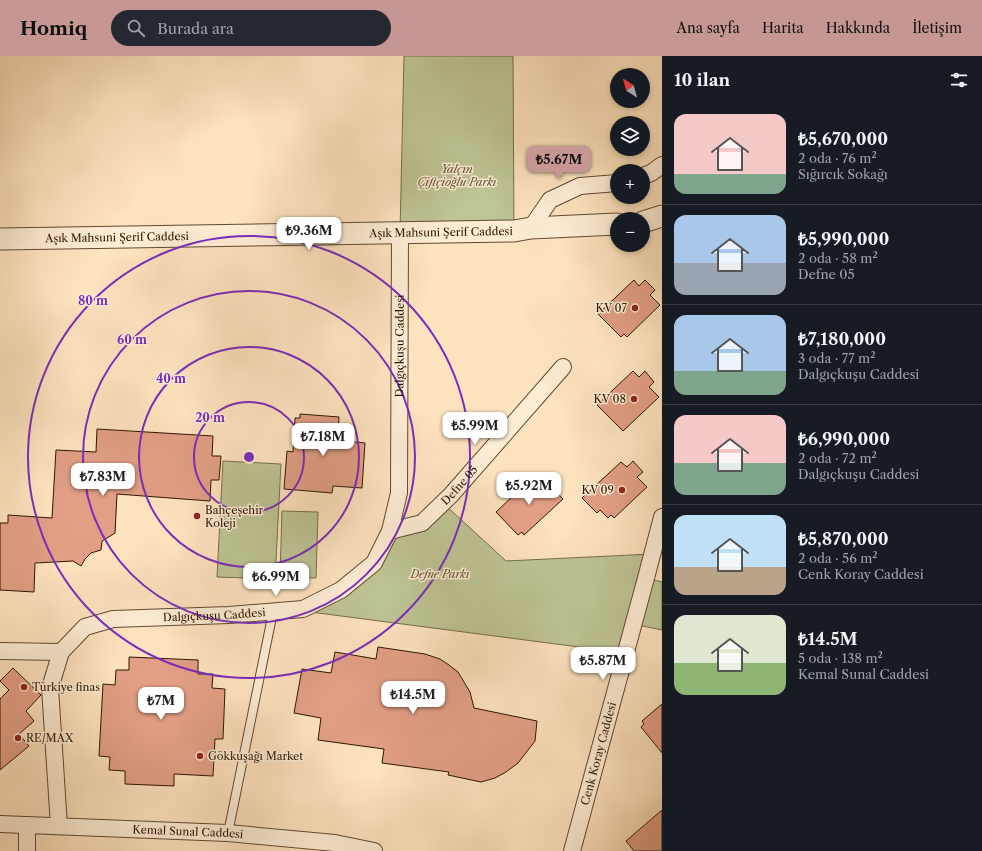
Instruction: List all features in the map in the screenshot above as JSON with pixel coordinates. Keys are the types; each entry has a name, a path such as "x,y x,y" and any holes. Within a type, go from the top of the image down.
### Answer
{"street":[{"path":"650,173 662,165"},
{"path":"532,228 550,200 580,186 610,184"},
{"path":"650,220 662,216"},
{"name":"Aşık Mahsuni Şerif Caddesi","path":"0,239 514,231 532,228 610,224"},
{"name":"Dalgıçkuşu Caddesi","path":"59,826 50,688 61,652 86,627 113,619 229,615 303,609 341,590 374,562 390,531 399,493 400,233"},
{"name":"Defne 05","path":"390,531 422,523 451,495 563,367"},
{"name":"Cenk Koray Caddesi","path":"572,851 662,517"},
{"path":"0,651 61,652"},
{"name":"Kemal Sunal Caddesi","path":"0,824 228,833 296,845 336,843 374,851"},
{"path":"26,825 27,851"}],"lane":[{"path":"228,833 273,612"}],"green space":[{"name":"Yalçın Çiftçioğlu Parkı","path":"404,56 513,56 514,231 400,233"},
{"path":"223,461 281,464 275,579 217,577"},
{"name":"Defne Parkı","path":"443,503 506,561 652,554 646,578 662,582 662,630 633,624 625,653 295,610 341,590 390,531"},
{"path":"282,511 318,512 316,578 280,577"}],"building":[{"name":"KV 07","path":"634,280 639,286 645,280 655,290 650,295 660,305 627,337 624,334 621,337 598,314"},
{"name":"KV 08","path":"633,371 639,377 645,371 654,382 649,387 659,397 623,431 597,405"},
{"path":"300,414 339,417 338,432 347,441 365,443 362,488 333,486 332,493 284,489 287,451 293,452 295,418 300,418"},
{"name":"Bahçeşehir Koleji","path":"97,429 213,436 212,456 221,456 219,480 211,480 210,501 117,494 115,533 102,541 101,550 91,553 81,566 73,561 35,563 34,592 0,590 0,523 8,523 8,515 52,518 56,450 96,452"},
{"name":"KV 09","path":"633,461 643,472 637,477 647,487 614,518 611,515 608,518 600,510 597,513 582,498 621,462 627,467"},
{"path":"532,478 537,484 543,478 563,499 524,535 522,532 518,535 496,512"},
{"path":"378,647 425,654 440,659 458,672 470,692 474,708 537,721 535,741 518,763 495,778 481,782 448,775 449,772 382,763 384,749 318,740 321,718 294,713 302,669 331,673 335,652 376,659"},
{"path":"129,657 198,660 198,674 213,674 212,688 225,689 223,739 215,739 213,776 174,774 174,786 125,784 125,771 109,770 110,757 99,756 103,684 115,685 116,670 129,670"},
{"path":"13,668 41,695 26,711 34,721 19,734 29,746 0,770 0,699 9,690 0,681"},
{"path":"662,704 662,753 641,727 644,724 642,721"},
{"path":"662,810 662,851 634,851 626,841"}],"place":[{"name":"KV 07","path":"635,308"},
{"name":"KV 08","path":"634,399"},
{"name":"KV 09","path":"622,490"},
{"name":"Bahçeşehir Koleji","path":"197,516"},
{"name":"Türkiye finas","path":"24,687"},
{"name":"RE/MAX","path":"18,738"},
{"name":"Gökkuşağı Market","path":"200,756"}]}
